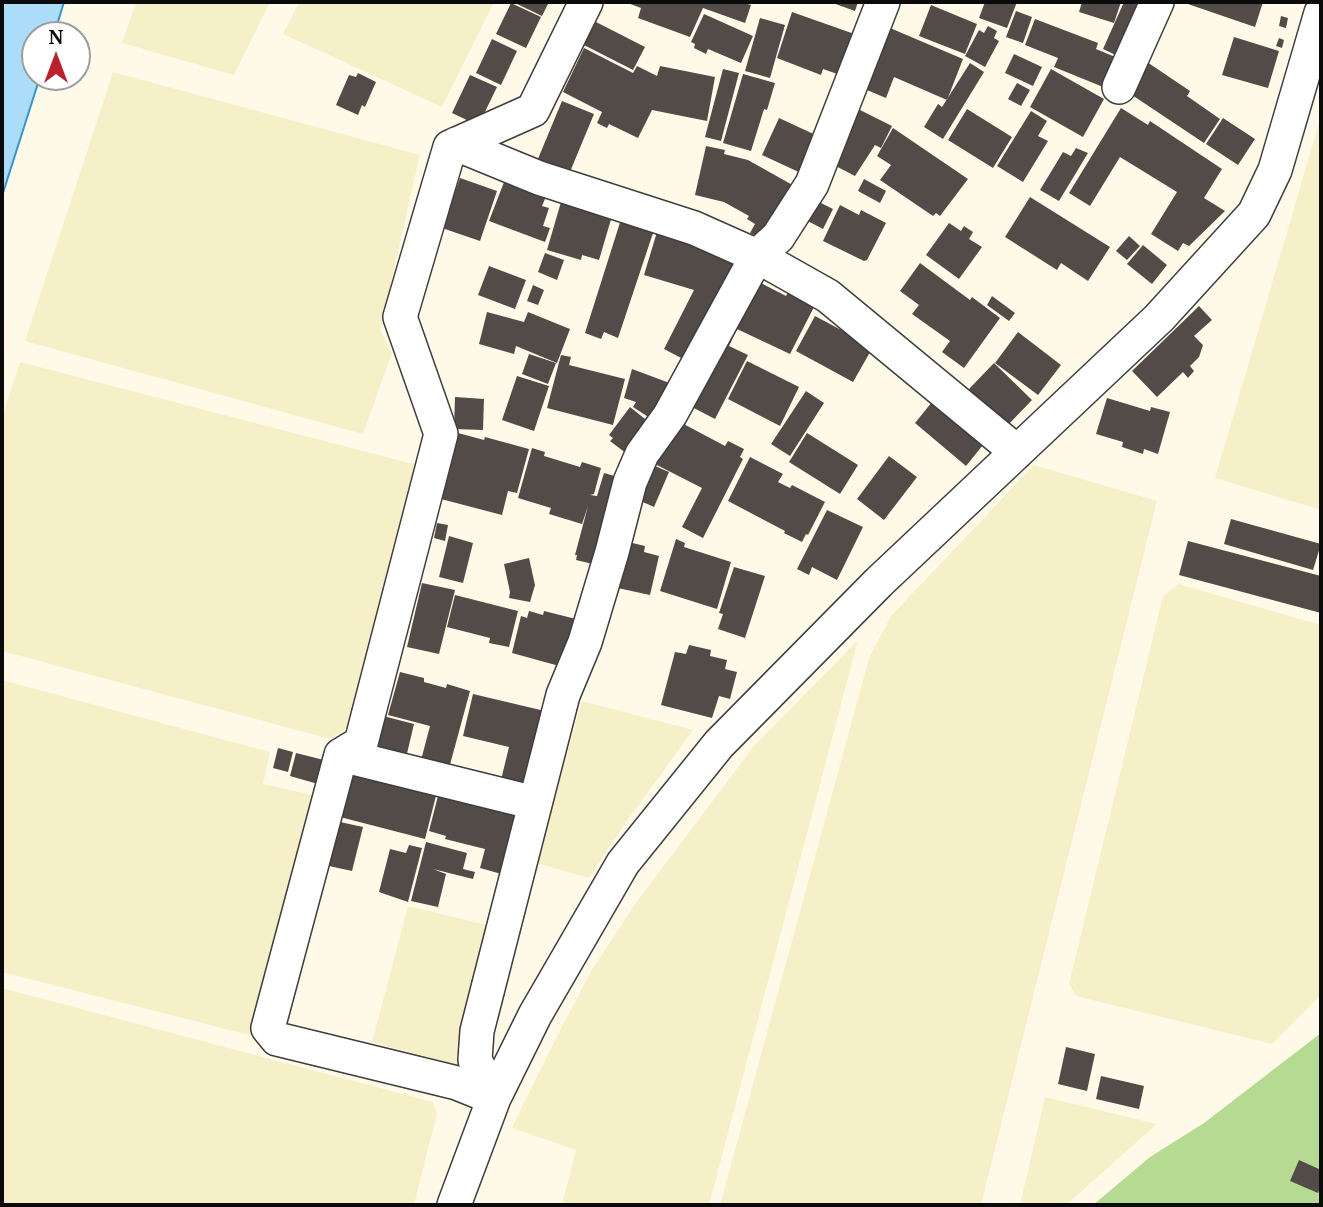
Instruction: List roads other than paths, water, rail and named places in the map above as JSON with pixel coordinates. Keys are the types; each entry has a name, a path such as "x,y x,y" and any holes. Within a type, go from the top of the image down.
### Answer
{"street":[{"path":"494,1098 457,1083 277,1039 268,1028 341,755 362,743 441,434 400,317 450,147 533,110 586,2"},
{"path":"494,1098 475,1060 477,1031 564,695 612,552 630,482 642,454 670,415 757,256 778,237 811,184 883,2"},
{"path":"1119,87 1157,2"},
{"path":"454,1205 494,1098 535,1015 623,863 719,744 879,582 1159,318 1254,214 1275,170 1321,13"},
{"path":"456,144 539,178 694,228 757,256 828,296 1017,452"},
{"path":"341,755 536,803"}],"water":[{"path":"2,2 64,2 58,21 21,21 21,91 36,91 2,196"}]}
